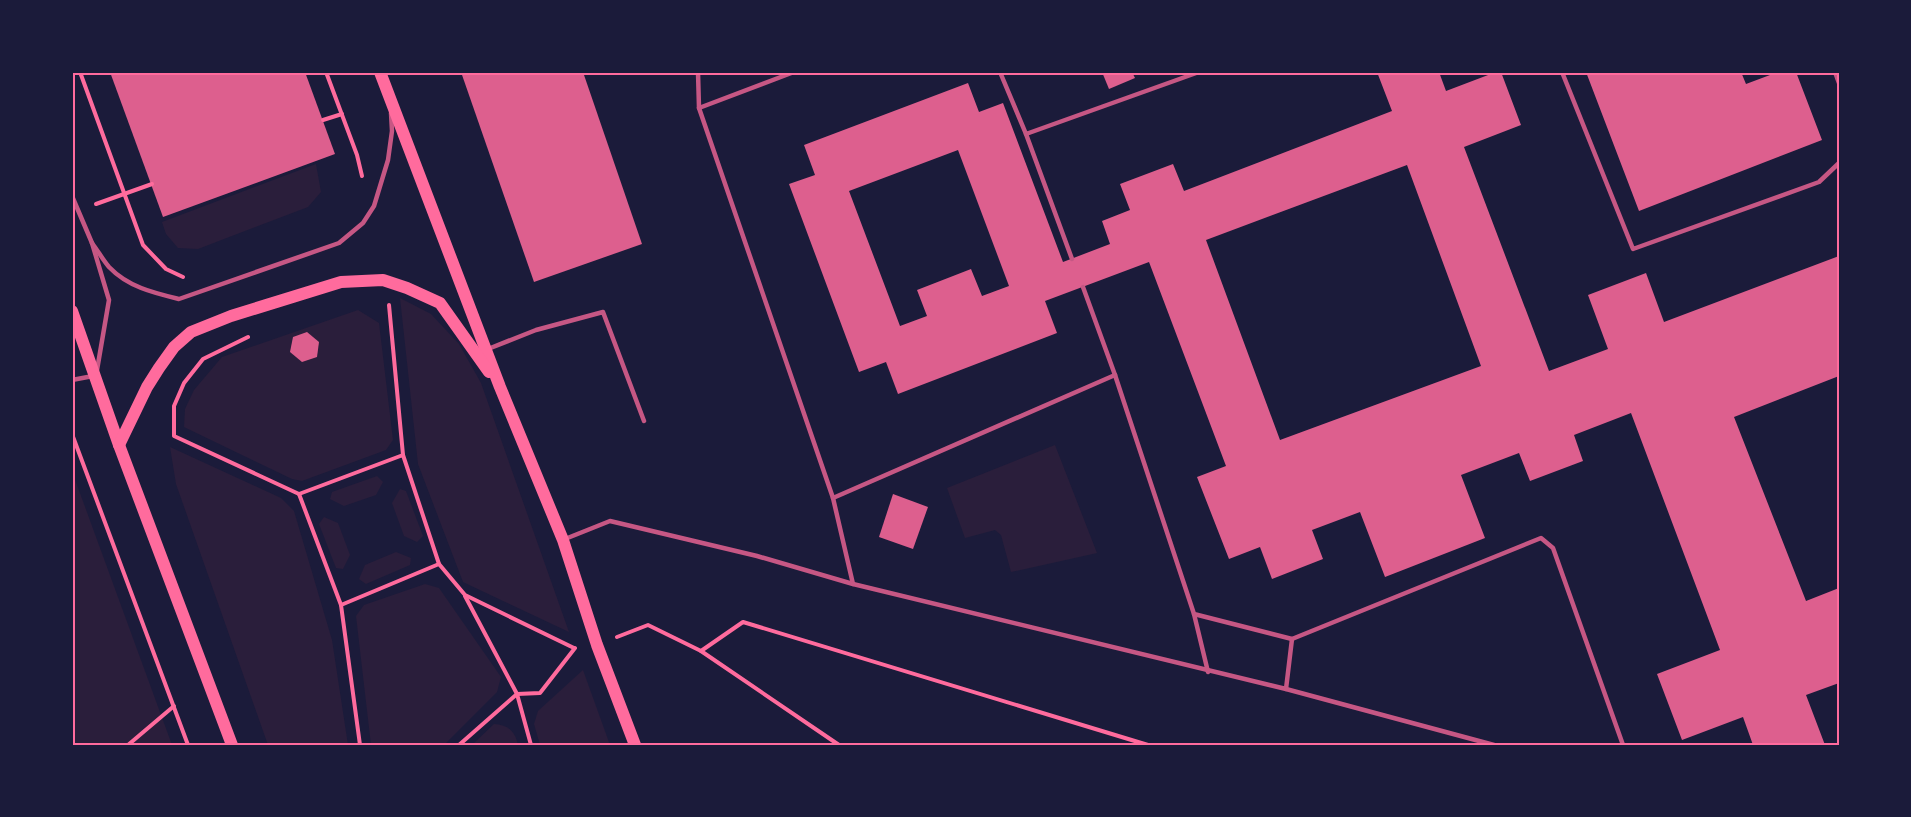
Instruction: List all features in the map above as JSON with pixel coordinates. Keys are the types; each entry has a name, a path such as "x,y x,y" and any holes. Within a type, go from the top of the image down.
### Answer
{"main road":[{"path":"380,72 485,350 562,540 634,745"},
{"path":"119,445 147,387 174,347 191,332 231,316 341,282 382,280 440,303 500,387"},
{"path":"72,311 119,445 232,745"}],"lane":[{"path":"698,72 699,108 832,498 853,584"},
{"path":"699,108 794,72"},
{"path":"1000,72 1026,134 1072,259"},
{"path":"1026,134 1199,72"},
{"path":"1562,72 1633,249 1819,182 1839,163"},
{"path":"1835,72 1839,83"},
{"path":"92,243 109,267 131,284 152,293 179,299 339,243 363,223 374,206 388,160 392,131 391,101"},
{"path":"72,196 92,243 109,300 96,376 72,380"},
{"path":"1083,287 1115,375 1194,614 1208,672"},
{"path":"485,350 536,330 603,312 644,421"},
{"path":"832,498 1115,375"},
{"path":"562,540 610,521 757,556 853,584 1208,672 1286,689 1494,745"},
{"path":"1194,614 1292,639 1541,538 1553,548 1623,745"},
{"path":"1286,689 1292,639"}],"path":[{"path":"80,72 143,245 166,269 186,278"},
{"path":"326,72 357,154 363,181"},
{"path":"323,120 342,114"},
{"path":"94,205 152,184"},
{"path":"388,302 403,455 439,564 465,595 517,694 531,745"},
{"path":"250,336 202,359 184,383 174,406 174,436 299,494 341,605 360,745"},
{"path":"72,434 188,745"},
{"path":"299,494 403,455"},
{"path":"341,605 439,564"},
{"path":"465,595 574,648 597,645 648,625 701,651 839,745"},
{"path":"701,651 743,622 1148,745"},
{"path":"459,745 517,694 540,693 574,648"},
{"path":"128,745 174,706"},
{"path":"826,736 828,745"}],"shaded area":[{"path":"316,164 321,192 308,207 198,249 178,248 166,234 162,222"},
{"path":"400,298 431,314 459,344 481,383 569,632 463,582 418,464"},
{"path":"358,310 379,323 393,440 386,450 302,481 292,479 184,427 185,409 194,390 222,357"},
{"path":"1055,445 1097,553 1011,572 1001,535 995,530 965,538 947,488"},
{"path":"170,447 281,498 294,511 332,640 348,745 268,745 176,484"},
{"path":"73,474 172,745 72,745"},
{"path":"377,476 383,482 376,495 344,506 330,499 332,492"},
{"path":"400,489 406,491 423,536 417,542 404,536 392,503"},
{"path":"324,517 338,523 350,555 343,569 336,568 319,524"},
{"path":"396,552 411,558 410,565 366,584 359,579 365,565"},
{"path":"425,584 439,588 501,677 497,692 444,745 371,745 356,616 364,605"},
{"path":"583,670 610,745 540,745 534,724 538,711"},
{"path":"494,724 510,730 518,745 472,745"}],"building":[{"path":"110,72 305,72 335,154 163,217"},
{"path":"461,72 583,72 642,244 534,282"},
{"path":"1102,72 1132,72 1135,78 1109,89"},
{"path":"1377,72 1439,72 1446,91 1501,72 1521,125 1464,147 1549,371 1608,349 1588,295 1646,273 1664,322 1839,256 1839,376 1734,417 1806,601 1839,588 1839,683 1806,695 1825,745 1753,745 1743,717 1682,740 1657,674 1720,650 1631,413 1574,435 1583,461 1530,481 1519,453 1461,475 1485,538 1385,577 1360,512 1312,530 1323,559 1272,579 1260,547 1229,559 1197,477 1226,466 1149,262 1045,301 1057,333 898,394 886,362 859,372 789,184 815,175 804,145 968,83 979,112 1003,103 1063,262 1110,244 1102,221 1130,210 1120,184 1173,164 1184,191 1392,111","holes":["958,150 1009,286 982,296 971,269 917,290 927,316 900,326 849,191","1407,165 1481,366 1280,440 1206,240"]},
{"path":"1586,72 1741,72 1746,84 1778,72 1796,72 1822,140 1639,211"},
{"path":"307,332 319,342 317,357 302,362 290,352 293,337"},
{"path":"893,494 928,507 913,549 879,537"}]}
